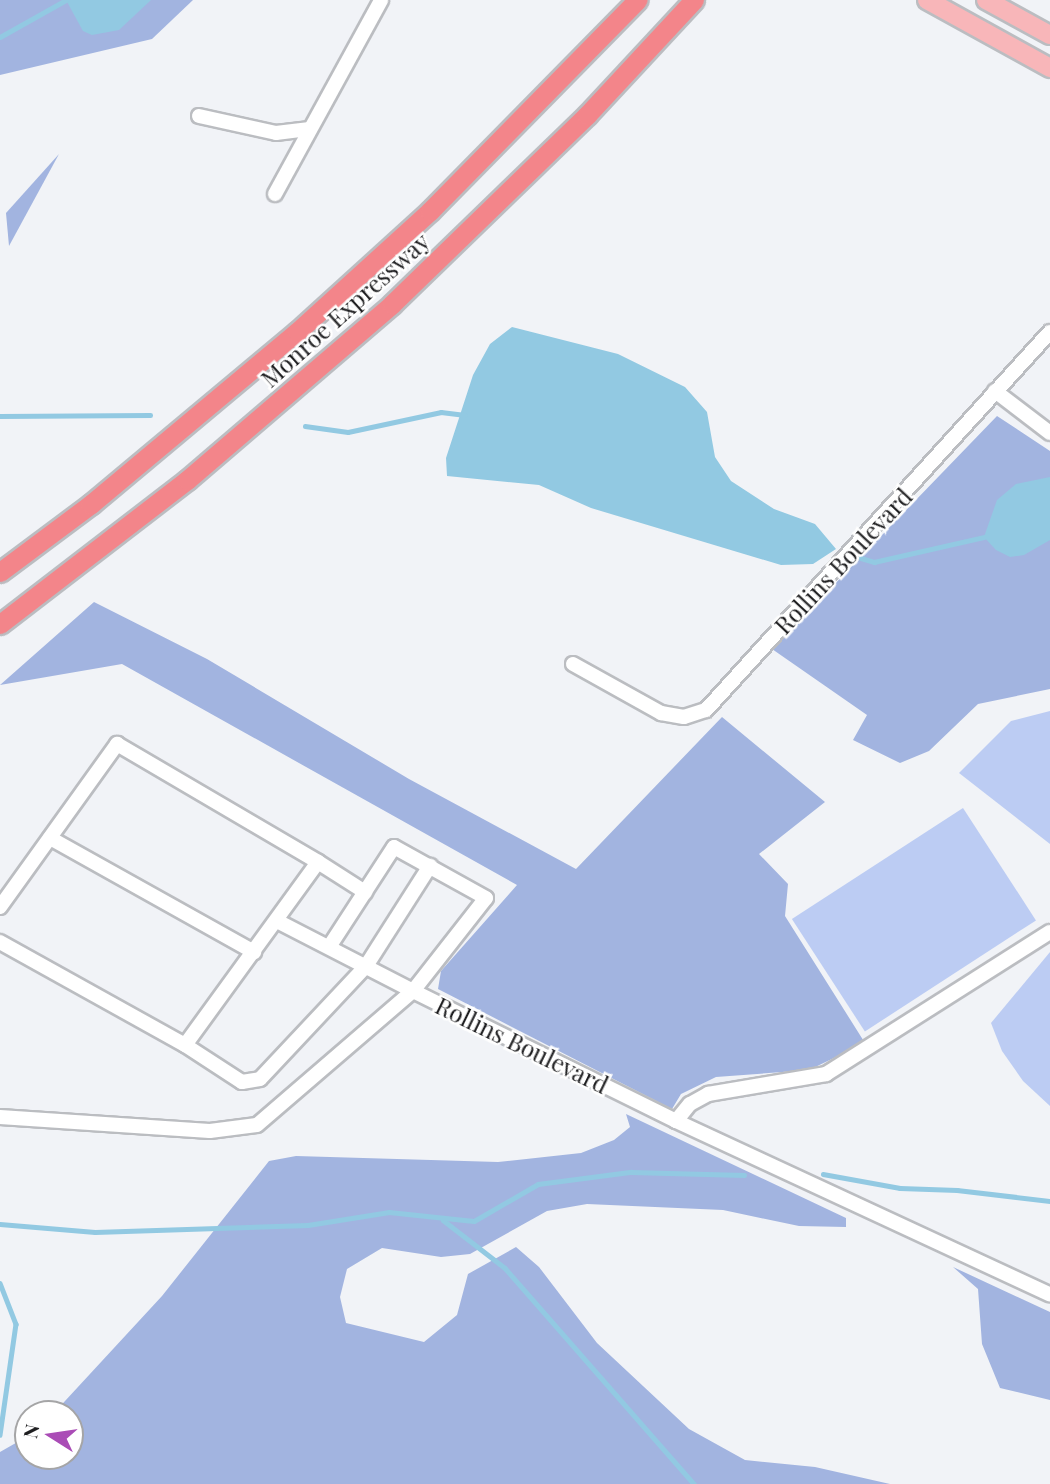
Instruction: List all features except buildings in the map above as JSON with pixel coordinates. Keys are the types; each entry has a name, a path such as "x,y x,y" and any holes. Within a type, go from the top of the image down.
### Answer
{"highway":[{"name":"Monroe Expressway","path":"0,572 150,456 297,332 448,193 637,0"},
{"name":"Monroe Expressway","path":"0,624 197,472 382,313 551,151 694,0"}],"main road":[{"path":"927,0 1050,68"},
{"path":"986,0 1050,35"}],"street":[{"path":"275,194 381,0"},
{"path":"200,116 276,133 310,129"},
{"name":"Rollins Boulevard","path":"573,664 661,713 684,717 706,710 1050,332"},
{"path":"995,391 1050,433"},
{"path":"0,907 117,744 365,892"},
{"path":"50,838 254,952"},
{"path":"277,921 413,991 486,898 394,846 329,947"},
{"path":"185,1045 318,862"},
{"path":"0,942 185,1045 242,1082 261,1079 366,966 430,866"},
{"path":"676,1121 690,1104 716,1091 826,1074 1050,932"},
{"name":"Rollins Boulevard","path":"0,1117 210,1130 257,1125 413,991 676,1121 1050,1295"}],"shaded area":[{"path":"0,0 193,0 152,39 0,75"},
{"path":"66,0 151,0 119,30 92,35 83,31"},
{"path":"59,154 9,246 6,213"},
{"path":"512,327 618,354 685,387 707,412 715,457 731,481 774,509 815,524 836,549 813,564 781,565 591,508 539,485 447,476 446,458 473,375 490,344"},
{"path":"997,416 1050,451 1050,689 978,704 929,751 900,763 853,740 867,715 772,649"},
{"path":"1050,477 1050,540 1024,555 1010,557 996,550 984,537 997,500 1016,484"},
{"path":"94,602 207,659 409,779 576,869 722,717 825,802 759,854 788,884 785,916 865,1043 809,1070 716,1077 681,1094 672,1109 438,989 441,971 517,885 122,664 0,685"},
{"path":"1050,711 1050,844 959,773 1011,721"},
{"path":"963,808 1036,920 865,1031 792,919"},
{"path":"1050,952 1050,1106 1023,1081 1002,1051 991,1023"},
{"path":"626,1114 846,1218 846,1227 799,1226 723,1210 587,1204 547,1211 470,1254 441,1257 382,1248 347,1269 340,1297 346,1323 424,1342 457,1315 468,1274 516,1247 539,1267 597,1343 689,1429 745,1460 815,1467 890,1484 0,1484 0,1452 14,1444 14,1470 84,1470 84,1400 66,1400 162,1296 269,1161 296,1156 498,1162 581,1153 614,1140 630,1127"},
{"path":"953,1267 1050,1312 1050,1400 1000,1388 982,1344 978,1289"}],"waterway":[{"path":"0,37 66,0"},
{"path":"305,426 348,432 441,412 465,415"},
{"path":"0,416 150,415"},
{"path":"861,558 874,562 984,537"},
{"path":"0,1224 95,1232 308,1225 389,1212 474,1221 538,1184 631,1172 744,1175"},
{"path":"823,1174 900,1188 957,1190 1050,1201"},
{"path":"443,1220 505,1268 694,1484"},
{"path":"0,1283 16,1324 0,1435"}]}
